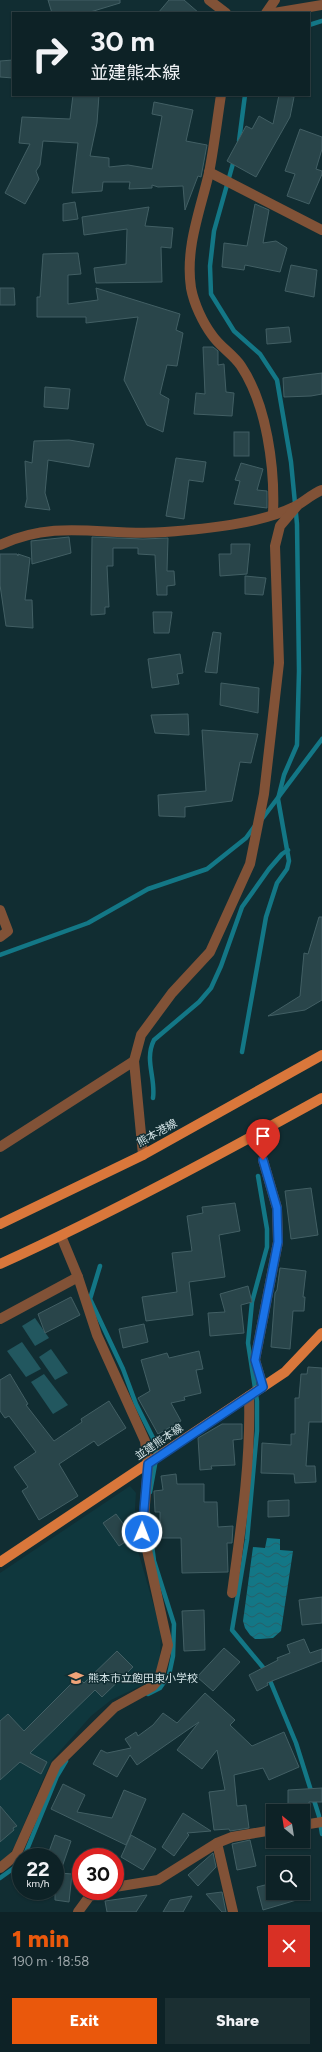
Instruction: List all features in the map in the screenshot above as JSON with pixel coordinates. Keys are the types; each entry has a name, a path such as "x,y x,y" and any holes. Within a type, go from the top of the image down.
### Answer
{"main road":[{"name":"熊本港線","path":"0,1224 143,1155 322,1056"},
{"path":"0,1264 61,1236 322,1098"},
{"name":"並建熊本線","path":"0,1562 285,1372 322,1332"}],"street":[{"path":"209,0 225,12"},
{"path":"267,12 275,0"},
{"path":"280,12 322,5"},
{"path":"221,96 209,172 193,236 190,255 191,289 197,307 211,335 240,365 258,400 272,467 274,490 273,514"},
{"path":"209,172 322,230"},
{"path":"0,546 18,537 64,529 164,532 218,526 273,514 297,506 322,490"},
{"path":"143,1155 134,1061 140,1035 172,993 210,952 250,864 264,794 279,663 275,546 280,526 297,506"},
{"path":"0,910 8,931 0,937"},
{"path":"0,1147 134,1061"},
{"path":"262,1387 255,1360 278,1242 277,1208 263,1160"},
{"path":"0,1868 16,1856 56,1765 115,1707 153,1686 160,1679 168,1646 142,1532 148,1464 145,1442 97,1335 78,1277 61,1236"},
{"path":"0,1319 78,1277"},
{"path":"232,1593 244,1506 250,1428 250,1396"},
{"path":"310,1824 322,1822"},
{"path":"124,1886 158,1880 217,1843 232,1837 266,1831"},
{"path":"217,1843 233,1912"},
{"path":"78,1912 87,1900"}],"shaded area":[{"path":"35,1318 49,1338 35,1346 22,1326"},
{"path":"22,1342 41,1369 26,1377 7,1351"},
{"path":"51,1349 68,1373 55,1380 39,1357"},
{"path":"44,1374 68,1405 53,1414 31,1382"},
{"name":"熊本市立飽田東小学校","path":"130,1486 136,1493 135,1508 138,1551 161,1631 160,1657 156,1673 149,1682 111,1700 91,1716 51,1761 15,1845 10,1854 0,1862 0,1573"}],"water":[{"path":"267,1538 280,1539 280,1550 293,1551 281,1631 273,1638 255,1639 245,1628 243,1621 253,1547 265,1548"}],"building":[{"path":"48,0 120,0 120,3 90,12 52,12"},
{"path":"169,0 184,0 198,12 159,12"},
{"path":"12,60 12,78 0,77 0,61"},
{"path":"73,96 99,96 97,123 90,156 109,158 109,167 128,165 152,169 162,116 152,114 154,102 193,110 186,141 207,145 201,177 198,176 185,210 183,186 158,187 152,185 152,188 129,189 130,182 103,182 102,191 72,193 78,143 43,141 40,165 36,171 39,179 25,204 5,193 30,144 19,143 22,117 70,119"},
{"path":"279,96 294,97 290,117 256,177 227,161 246,126 252,129 259,116 273,124"},
{"path":"300,129 322,137 322,149 316,169 322,171 322,174 309,204 287,196 295,174 285,171"},
{"path":"75,202 78,219 63,221 63,204"},
{"path":"255,204 269,210 263,243 276,241 287,248 280,272 245,265 244,270 222,267 224,243 247,246"},
{"path":"149,207 145,226 173,228 171,248 161,247 162,282 96,283 94,268 126,264 127,229 84,235 82,217"},
{"path":"78,253 81,274 68,275 68,304 98,300 96,288 180,314 176,330 183,333 177,366 167,365 160,394 169,399 163,432 147,425 124,380 138,317 86,323 86,317 37,317 37,297 40,297 43,254"},
{"path":"291,265 317,270 314,297 285,291"},
{"path":"0,288 14,288 15,305 0,305"},
{"path":"289,327 291,342 267,344 266,329"},
{"path":"203,347 213,347 218,351 218,365 224,364 226,392 234,393 232,416 194,414 196,393 205,394"},
{"path":"322,373 322,394 284,397 283,378"},
{"path":"45,387 70,389 68,409 44,407"},
{"path":"234,432 249,432 249,456 234,456"},
{"path":"69,440 94,444 89,467 48,460 45,493 50,510 25,507 27,499 25,461 32,463 34,441"},
{"path":"176,458 206,462 203,482 189,480 184,519 166,516"},
{"path":"241,463 263,469 257,490 267,491 267,508 234,504 240,481 235,480"},
{"path":"69,537 71,553 32,564 31,541"},
{"path":"92,537 143,539 168,538 167,571 174,571 175,585 167,586 167,595 157,595 155,555 138,554 138,548 113,548 113,566 107,566 109,607 105,607 105,614 91,615"},
{"path":"231,544 250,544 247,574 220,576 219,554 231,554"},
{"path":"0,554 17,554 18,556 18,554 30,558 25,600 32,600 33,628 6,626 0,585"},
{"path":"245,576 266,578 263,595 245,594"},
{"path":"153,612 172,612 169,633 154,633"},
{"path":"213,632 221,633 217,673 205,672"},
{"path":"180,654 183,673 177,674 179,684 152,688 148,659"},
{"path":"221,683 259,688 258,713 220,705"},
{"path":"188,714 189,735 155,733 151,715"},
{"path":"202,730 258,734 251,763 240,762 232,801 185,807 185,817 159,816 158,795 206,791"},
{"path":"319,917 322,917 322,1000 305,1010 268,1016 300,996 304,953 308,954"},
{"path":"311,1188 318,1235 291,1239 285,1191"},
{"path":"235,1203 240,1231 219,1235 225,1277 189,1282 193,1315 146,1321 142,1297 177,1292 172,1253 192,1251 187,1216 203,1213 202,1207"},
{"path":"280,1268 306,1271 303,1297 305,1297 304,1311 293,1311 290,1349 271,1347 275,1293 277,1290"},
{"path":"248,1286 252,1302 241,1305 244,1333 210,1336 208,1313 225,1312 220,1294"},
{"path":"71,1297 80,1315 45,1333 38,1314"},
{"path":"144,1324 148,1342 123,1348 119,1329"},
{"path":"199,1351 203,1369 196,1370 201,1393 184,1397 185,1400 171,1403 181,1421 158,1434 138,1398 150,1391 141,1360 167,1353 169,1358"},
{"path":"308,1367 322,1368 322,1422 309,1422 306,1466 315,1466 316,1482 295,1483 294,1474 261,1473 262,1443 291,1445 291,1434 295,1434 295,1398 299,1398 301,1374 307,1374"},
{"path":"10,1374 28,1404 26,1405 54,1441 82,1422 81,1419 109,1401 126,1428 98,1446 94,1441 59,1464 78,1496 39,1520 22,1491 28,1487 14,1467 36,1452 9,1416 5,1418 0,1411 0,1380"},
{"path":"222,1424 242,1424 242,1439 233,1440 235,1465 211,1466 212,1469 200,1470 198,1438"},
{"path":"176,1474 177,1484 204,1484 204,1502 217,1502 218,1527 233,1526 232,1543 227,1543 228,1572 182,1573 181,1538 160,1538 160,1512 155,1512 154,1491 163,1490 161,1476"},
{"path":"289,1500 289,1516 268,1517 268,1501"},
{"path":"116,1514 133,1537 119,1546 103,1523"},
{"path":"322,1597 322,1623 302,1625 299,1600"},
{"path":"204,1610 205,1650 184,1651 182,1611"},
{"path":"304,1639 310,1653 322,1649 322,1661 267,1683 268,1685 257,1691 249,1675 278,1660 277,1658 290,1653 287,1645"},
{"path":"224,1648 240,1662 213,1691 197,1677"},
{"path":"117,1651 133,1667 102,1697 95,1690 30,1753 47,1762 41,1774 20,1762 0,1780 0,1721 8,1714 24,1731 78,1677 84,1683"},
{"path":"205,1693 235,1720 230,1725 252,1746 284,1732 299,1767 269,1780 263,1768 234,1775 237,1806 246,1805 249,1828 230,1831 229,1829 214,1830 209,1792 225,1790 217,1750 202,1769 177,1750 199,1722 137,1765 130,1755 117,1777 93,1764 101,1750 107,1753 131,1748 125,1739 136,1732 138,1736 153,1725 163,1713 177,1723"},
{"path":"63,1784 85,1795 77,1812 112,1818 124,1790 146,1799 126,1845 51,1809"},
{"path":"322,1788 322,1802 309,1802 309,1804 288,1804 288,1790"},
{"path":"0,1806 17,1826 13,1828 14,1830 0,1842"},
{"path":"183,1813 211,1831 187,1833 189,1835 174,1856 162,1847"},
{"path":"55,1835 71,1841 64,1861 64,1848 50,1848"},
{"path":"131,1835 156,1849 143,1870 124,1859 124,1850"},
{"path":"250,1840 256,1866 237,1870 232,1844"},
{"path":"213,1853 216,1867 198,1886 188,1875"},
{"path":"64,1873 72,1874 69,1902 55,1900 64,1900"},
{"path":"266,1885 266,1900 297,1900 263,1910 257,1887"},
{"path":"222,1892 226,1912 222,1912 206,1894"},
{"path":"147,1895 136,1912 107,1912 105,1901 124,1900 124,1898"},
{"path":"192,1896 183,1912 163,1912 170,1900"}],"waterway":[{"path":"310,25 322,21"},
{"path":"239,141 245,96"},
{"path":"234,160 214,231 210,266 211,294 234,331 260,354 277,380 291,462 297,524 299,671 297,745 284,775 278,799 289,861 287,869 277,883 266,917 242,1052"},
{"path":"262,819 322,739"},
{"path":"0,955 88,923 148,889 207,869 246,838 254,827"},
{"path":"153,1098 150,1055 154,1040 199,1002 211,988 221,966 242,907 269,869 282,854 288,850"},
{"path":"258,1176 267,1229 267,1247 252,1302 248,1343 257,1401 257,1431 247,1540 232,1630 266,1671 296,1743 319,1816 322,1834"},
{"path":"100,1266 90,1299 123,1369 136,1404 155,1442 156,1459 150,1492"},
{"path":"148,1513 154,1561 174,1624 173,1656 169,1675 160,1688 148,1694"},
{"path":"28,1848 57,1776 66,1761"},
{"path":"0,1878 12,1869"}],"place":[{"name":"熊本市立飽田東小学校","path":"76,1678"}],"route":[{"path":"142,1532 143,1505 148,1464 263,1387 255,1360 278,1242 277,1208 263,1160"}]}
